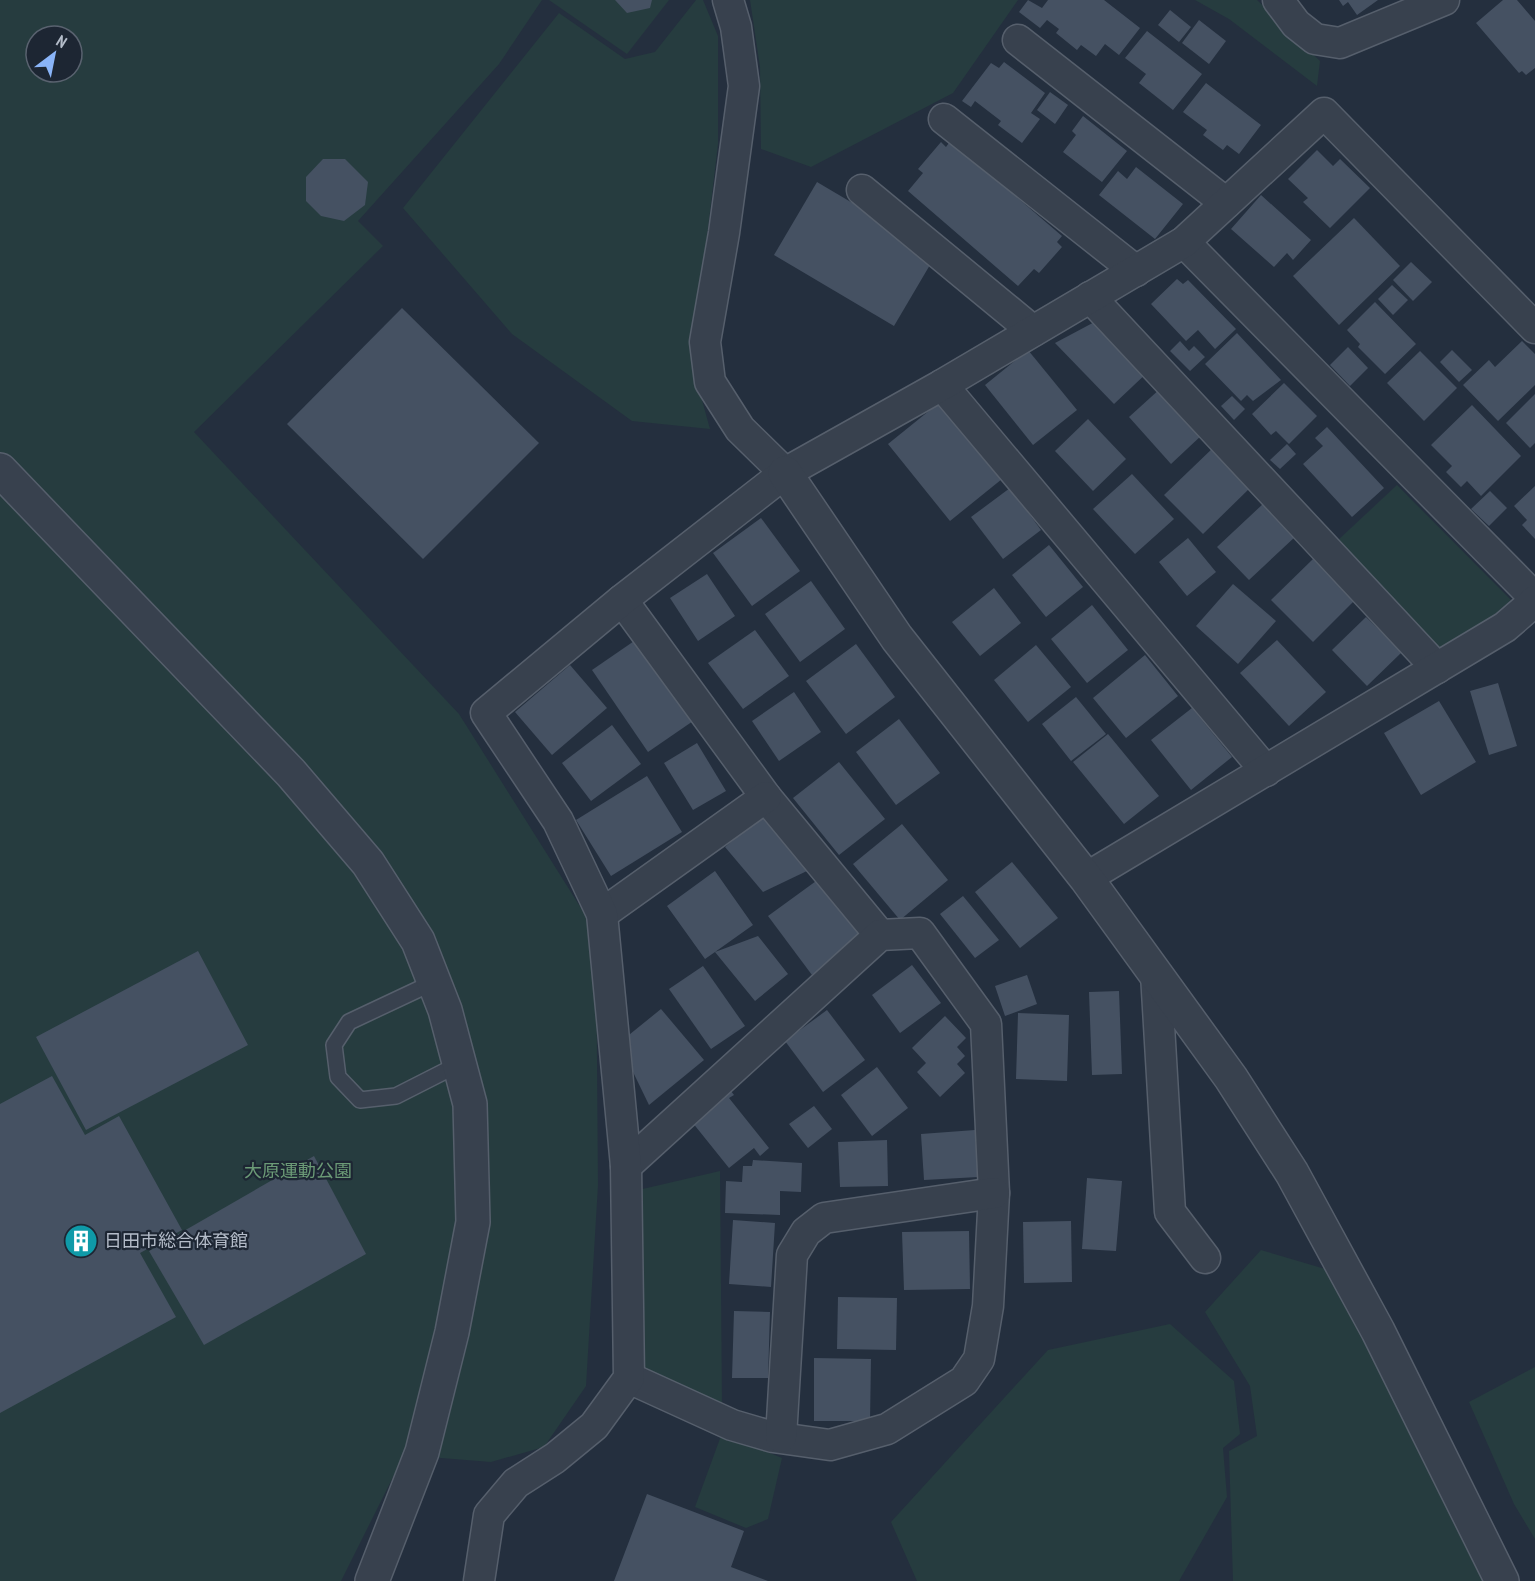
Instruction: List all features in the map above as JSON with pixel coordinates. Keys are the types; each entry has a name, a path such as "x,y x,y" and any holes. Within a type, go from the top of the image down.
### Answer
{"street":[{"path":"728,0 735,27 744,86 724,233 705,342 710,382 740,429 784,473 897,638 1086,878 1231,1078 1292,1173 1378,1331 1502,1581"},
{"path":"1278,0 1296,24 1315,39 1340,43 1443,0"},
{"path":"1018,40 1226,203"},
{"path":"479,1581 489,1515 516,1483 555,1458 594,1426 628,1378 626,1166 602,914 558,821 486,713 622,600 784,473 942,385 1184,242 1323,113 1535,328"},
{"path":"944,118 1136,271"},
{"path":"862,190 1033,331"},
{"path":"1086,878 1505,627 1535,599 1184,242"},
{"path":"1090,297 1437,668"},
{"path":"942,385 1266,771"},
{"path":"0,470 291,773 368,863 418,941 445,1010 470,1104 473,1222 452,1332 422,1452 372,1581"},
{"path":"622,600 766,796 880,935"},
{"path":"602,914 766,796"},
{"path":"626,1166 880,935 920,933 986,1024 994,1193 988,1306 979,1359 964,1381 887,1430 830,1445 781,1437 732,1425 628,1378"},
{"path":"1156,974 1170,1212 1205,1258"},
{"path":"781,1437 792,1255 806,1232 824,1218 994,1193"}],"lane":[{"path":"434,982 349,1022 334,1045 338,1077 360,1100 396,1096 459,1064"}],"green space":[{"name":"大原運動公園","path":"0,0 542,0 499,64 358,221 383,246 194,432 459,714 596,932 598,1185 586,1386 544,1447 491,1462 404,1455 341,1581 0,1581"},
{"path":"549,0 669,0 627,54"},
{"path":"696,0 703,0 718,36 718,144 692,364 710,429 632,421 512,334 403,208 559,13 625,59 655,52"},
{"path":"750,0 1018,0 953,93 811,167 761,149 760,67"},
{"path":"1195,0 1257,0 1320,61 1317,86 1229,19"},
{"path":"1397,485 1511,600 1467,639 1439,650 1336,542"},
{"path":"720,1171 722,1403 636,1365 634,1191"},
{"path":"1261,1250 1332,1271 1492,1581 1233,1581 1229,1451 1257,1436 1250,1386 1205,1312"},
{"path":"1170,1324 1234,1381 1240,1434 1223,1448 1227,1497 1179,1581 917,1581 891,1522 1048,1350"},
{"path":"1535,1367 1535,1539 1514,1504 1469,1402"},
{"path":"722,1433 782,1458 768,1519 746,1528 695,1507"}],"building":[{"path":"615,0 652,0 650,8 627,13"},
{"path":"1028,0 1042,8 1048,0 1104,0 1140,28 1119,55 1105,44 1096,56 1081,45 1077,50 1056,33 1059,29 1047,20 1040,28 1019,12"},
{"path":"1339,0 1378,0 1357,15 1348,2 1343,6"},
{"path":"1503,0 1517,0 1535,21 1535,68 1526,75 1522,71 1519,73 1476,23"},
{"path":"1170,10 1191,27 1179,42 1158,25"},
{"path":"1199,20 1226,41 1209,64 1182,43"},
{"path":"1147,31 1202,74 1173,110 1139,83 1146,74 1125,58"},
{"path":"1004,62 1045,93 1031,113 1040,119 1022,143 998,125 1001,121 975,101 971,107 962,101 991,63 999,68"},
{"path":"1206,83 1261,125 1239,154 1227,145 1223,150 1203,135 1207,130 1183,112"},
{"path":"1050,92 1068,105 1055,124 1037,110"},
{"path":"1083,116 1127,151 1102,182 1063,152 1076,135 1072,131"},
{"path":"951,140 1019,188 1013,194 1062,236 1057,242 1062,247 1039,273 1034,269 1018,286 908,191 923,173 918,169 941,142 946,147"},
{"path":"1317,150 1333,166 1340,159 1370,188 1330,228 1303,202 1308,198 1288,179"},
{"path":"323,159 345,159 368,182 365,205 344,221 321,216 306,201 306,177"},
{"path":"1136,167 1183,204 1155,239 1099,195 1118,171 1127,179"},
{"path":"817,182 937,253 894,326 774,255"},
{"path":"1261,195 1311,240 1293,260 1287,253 1274,267 1231,229"},
{"path":"1354,218 1400,266 1339,325 1293,276"},
{"path":"1411,262 1432,282 1413,301 1393,280"},
{"path":"1177,279 1183,284 1188,280 1236,329 1215,349 1198,330 1186,341 1151,304"},
{"path":"1392,285 1408,300 1393,315 1378,299"},
{"path":"1375,302 1416,344 1385,374 1358,347 1360,344 1347,330"},
{"path":"402,308 539,443 423,559 287,424"},
{"path":"1102,318 1151,369 1114,404 1055,343"},
{"path":"1237,333 1281,380 1253,401 1247,395 1241,401 1205,364"},
{"path":"1180,341 1189,351 1194,346 1205,357 1190,371 1170,351"},
{"path":"1522,341 1535,354 1535,385 1498,421 1463,385 1489,360 1495,367"},
{"path":"1348,347 1368,368 1350,386 1330,365"},
{"path":"1028,350 1077,410 1033,445 985,385"},
{"path":"1452,350 1472,370 1459,382 1440,362"},
{"path":"1420,351 1457,388 1424,421 1387,383"},
{"path":"1284,383 1317,416 1289,444 1276,431 1271,435 1252,414"},
{"path":"1161,388 1203,434 1171,464 1129,417"},
{"path":"1535,394 1535,443 1530,448 1506,423"},
{"path":"1232,396 1245,409 1234,420 1221,406"},
{"path":"940,402 1002,479 950,521 888,444"},
{"path":"1472,405 1521,456 1481,496 1467,481 1461,487 1446,472 1452,466 1431,445"},
{"path":"1088,419 1126,459 1093,491 1055,451"},
{"path":"1327,427 1384,488 1352,517 1303,464 1323,446 1315,438"},
{"path":"1287,444 1296,454 1280,469 1270,460"},
{"path":"1215,446 1253,485 1203,534 1164,495"},
{"path":"1132,474 1174,519 1135,554 1093,509"},
{"path":"1535,486 1535,539 1522,525 1527,520 1514,506"},
{"path":"1010,488 1041,530 1003,559 971,517"},
{"path":"1490,491 1507,508 1489,526 1471,509"},
{"path":"1264,503 1296,536 1249,580 1217,547"},
{"path":"761,518 800,571 752,606 713,553"},
{"path":"1188,538 1216,572 1187,596 1159,562"},
{"path":"1049,545 1083,587 1046,617 1012,575"},
{"path":"1313,559 1354,601 1313,642 1271,600"},
{"path":"707,574 735,616 698,641 670,598"},
{"path":"811,581 845,629 800,662 765,614"},
{"path":"1233,584 1276,621 1238,664 1196,626"},
{"path":"994,588 1021,623 980,656 952,622"},
{"path":"1092,605 1128,650 1087,683 1051,639"},
{"path":"1366,617 1402,652 1367,686 1332,650"},
{"path":"755,630 789,676 743,709 708,663"},
{"path":"640,637 696,719 648,752 592,670"},
{"path":"1277,640 1326,692 1289,726 1240,673"},
{"path":"856,644 895,697 846,734 806,681"},
{"path":"1036,645 1071,687 1028,722 994,680"},
{"path":"1145,655 1178,696 1126,738 1093,698"},
{"path":"570,665 607,708 552,755 515,712"},
{"path":"1498,683 1517,746 1489,755 1470,691"},
{"path":"794,692 821,732 779,761 752,721"},
{"path":"1076,697 1106,734 1071,761 1042,724"},
{"path":"1439,701 1476,762 1421,795 1384,733"},
{"path":"1192,708 1232,757 1191,790 1151,740"},
{"path":"899,719 940,773 896,805 856,752"},
{"path":"612,725 641,764 591,801 562,763"},
{"path":"1108,734 1159,796 1124,824 1073,762"},
{"path":"697,743 726,791 693,810 664,763"},
{"path":"839,762 885,819 839,855 793,798"},
{"path":"647,776 682,832 611,876 576,820"},
{"path":"763,815 809,870 763,892 725,847"},
{"path":"902,824 948,880 900,920 853,864"},
{"path":"1012,862 1058,918 1020,948 975,892"},
{"path":"715,871 753,925 705,959 667,906"},
{"path":"823,876 867,935 812,975 768,916"},
{"path":"963,896 999,940 975,958 940,914"},
{"path":"758,936 788,974 755,1001 715,952"},
{"path":"198,951 248,1045 86,1130 36,1037"},
{"path":"912,965 941,1003 900,1033 872,995"},
{"path":"703,966 745,1026 711,1049 669,989"},
{"path":"1027,975 1037,1004 1005,1016 995,986"},
{"path":"1119,991 1122,1074 1092,1075 1089,992"},
{"path":"661,1009 704,1060 649,1105 619,1043"},
{"path":"827,1010 865,1060 823,1092 785,1041"},
{"path":"1018,1013 1069,1015 1067,1081 1016,1079"},
{"path":"945,1016 966,1038 957,1047 965,1056 957,1064 965,1073 940,1097 917,1072 926,1063 912,1048"},
{"path":"877,1067 908,1108 872,1136 841,1095"},
{"name":"日田市総合体育館","path":"52,1076 85,1135 119,1116 182,1230 140,1253 176,1317 0,1413 0,1104"},
{"path":"727,1086 734,1095 729,1098 769,1148 760,1156 754,1148 729,1168 688,1117"},
{"path":"814,1106 832,1129 808,1148 789,1124"},
{"path":"975,1130 978,1177 924,1180 921,1134"},
{"path":"887,1140 888,1186 840,1187 838,1142"},
{"path":"314,1156 366,1254 204,1345 149,1251"},
{"path":"753,1160 802,1163 801,1192 780,1191 780,1215 725,1213 726,1181 742,1182 743,1166 752,1166"},
{"path":"1087,1178 1122,1181 1116,1251 1082,1249"},
{"path":"733,1220 775,1223 771,1287 729,1284"},
{"path":"1071,1221 1072,1282 1024,1283 1023,1222"},
{"path":"969,1231 970,1289 904,1290 902,1232"},
{"path":"838,1297 897,1298 896,1350 837,1349"},
{"path":"734,1311 770,1312 768,1378 732,1378"},
{"path":"814,1358 871,1359 870,1421 814,1421"},
{"path":"647,1494 744,1531 731,1567 768,1581 614,1581"}],"place":[{"name":"日田市総合体育館","path":"81,1241"}]}
